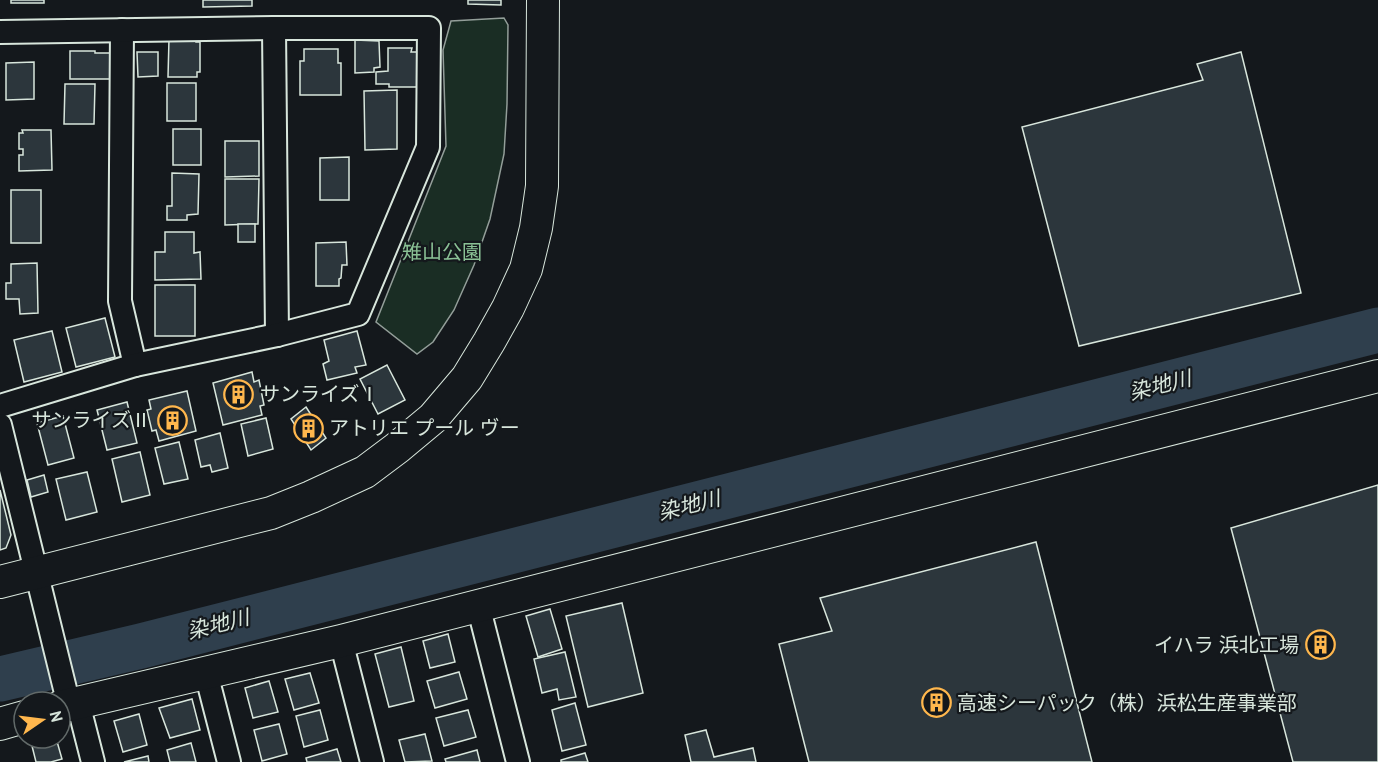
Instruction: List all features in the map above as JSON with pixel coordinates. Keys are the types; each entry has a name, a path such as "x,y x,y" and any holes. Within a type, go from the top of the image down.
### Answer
{"street":[{"path":"0,582 271,513 365,472 433,418 467,378 508,308 526,269 536,228 542,186 543,0"},
{"path":"274,28 277,335"},
{"path":"0,32 429,28 428,147 358,314 277,335 135,365 0,406"},
{"path":"122,30 120,301 135,365"},
{"path":"72,699 206,673 341,641 1378,376"},
{"path":"0,425 65,690"},
{"path":"478,605 518,762"},
{"path":"341,641 372,762"},
{"path":"206,673 229,762"},
{"path":"72,712 93,762"}],"green space":[{"name":"雉山公園","path":"504,18 508,25 504,154 490,219 474,265 454,310 433,342 417,354 376,322 446,146 443,50 451,21"}],"building":[{"path":"11,0 44,0 44,3 11,3"},
{"path":"203,0 252,0 252,6 203,7"},
{"path":"468,0 501,0 501,5 468,4"},
{"path":"196,38 196,42 200,42 200,72 197,72 197,77 168,77 169,39"},
{"path":"355,40 379,41 380,67 374,68 374,72 355,73"},
{"path":"388,48 412,48 411,52 417,52 417,87 389,87 389,84 376,84 376,72 388,71"},
{"path":"304,49 338,49 338,63 341,63 341,95 300,95 300,61 304,61"},
{"path":"70,51 110,53 110,79 70,79"},
{"path":"137,52 158,52 158,76 138,77"},
{"path":"1241,52 1301,293 1079,346 1022,127 1203,80 1197,64"},
{"path":"34,62 34,99 6,100 6,63"},
{"path":"167,83 196,83 196,121 167,121"},
{"path":"65,84 95,84 94,124 64,124"},
{"path":"397,90 397,149 365,150 364,91"},
{"path":"173,129 201,129 201,165 173,165"},
{"path":"22,130 51,130 52,170 19,171 19,155 23,155 23,149 19,149 19,133 23,133"},
{"path":"225,141 259,141 259,176 225,177"},
{"path":"349,157 349,200 320,200 320,158"},
{"path":"172,173 199,174 198,214 187,215 187,220 167,220 167,206 172,206"},
{"path":"225,179 259,179 258,224 225,225"},
{"path":"11,190 41,190 41,243 11,243"},
{"path":"238,224 255,224 255,242 238,242"},
{"path":"165,232 194,232 194,253 200,252 201,279 155,280 155,252 165,252"},
{"path":"346,242 347,265 342,265 339,286 316,286 316,243"},
{"path":"37,263 38,313 20,314 19,299 6,299 6,283 11,283 11,264"},
{"path":"155,285 195,285 195,336 155,336"},
{"path":"105,318 115,357 76,367 66,328"},
{"path":"52,331 62,372 24,382 14,340"},
{"path":"357,331 366,365 355,367 357,373 327,380 323,364 329,361 324,340"},
{"path":"387,365 405,400 378,414 360,379"},
{"name":"サンライズⅠ","path":"252,372 254,382 259,380 264,405 260,406 262,415 223,425 213,383"},
{"name":"サンライズⅡ","path":"187,391 196,431 159,441 156,430 152,431 147,410 151,409 149,400"},
{"path":"127,402 137,443 107,450 97,410"},
{"name":"アトリエ プール ヴー","path":"306,407 326,438 311,450 291,419"},
{"path":"63,416 74,458 48,465 37,423"},
{"path":"266,418 273,449 248,456 241,424"},
{"path":"220,433 228,468 212,472 210,465 201,467 195,440"},
{"path":"179,442 188,479 164,484 155,448"},
{"path":"140,452 150,495 122,502 112,459"},
{"path":"87,472 97,512 66,520 56,479"},
{"path":"44,475 48,492 31,497 27,480"},
{"name":"イハラ 浜北工場","path":"1378,485 1378,762 1293,762 1231,528"},
{"path":"0,490 11,535 6,548 0,550"},
{"name":"高速シーパック（株）浜松生産事業部","path":"1036,542 1092,762 809,762 779,644 832,631 820,598"},
{"path":"622,603 643,693 588,707 566,616"},
{"path":"550,609 562,649 538,657 526,616"},
{"path":"448,634 455,662 430,668 423,641"},
{"path":"401,647 414,701 389,707 375,654"},
{"path":"565,652 576,697 559,700 557,689 542,693 534,659"},
{"path":"459,672 467,699 435,708 427,681"},
{"path":"310,673 319,703 294,710 285,679"},
{"path":"269,681 278,712 253,718 245,688"},
{"path":"192,699 200,730 170,738 159,708"},
{"path":"575,703 586,745 562,751 552,710"},
{"path":"320,710 328,740 304,747 296,716"},
{"path":"468,710 476,737 444,746 436,718"},
{"path":"139,714 147,745 123,752 114,721"},
{"path":"279,724 287,754 262,761 254,730"},
{"path":"706,730 714,757 753,748 756,762 691,762 685,735"},
{"path":"425,734 432,761 405,762 399,740"},
{"path":"191,743 196,762 170,762 167,750"},
{"path":"337,749 341,762 307,762 306,758"},
{"path":"33,750 59,750 62,759 36,762"},
{"path":"477,750 480,762 446,762 445,759"},
{"path":"585,753 588,762 561,762 561,760"},
{"path":"148,756 149,762 124,762"}],"waterway":[{"name":"染地川","path":"0,679 141,646 1378,330"}],"place":[{"name":"サンライズⅠ","path":"239,394"},
{"name":"サンライズⅡ","path":"172,420"},
{"name":"アトリエ プール ヴー","path":"308,428"},
{"name":"イハラ 浜北工場","path":"1320,645"},
{"name":"高速シーパック（株）浜松生産事業部","path":"936,703"}]}
